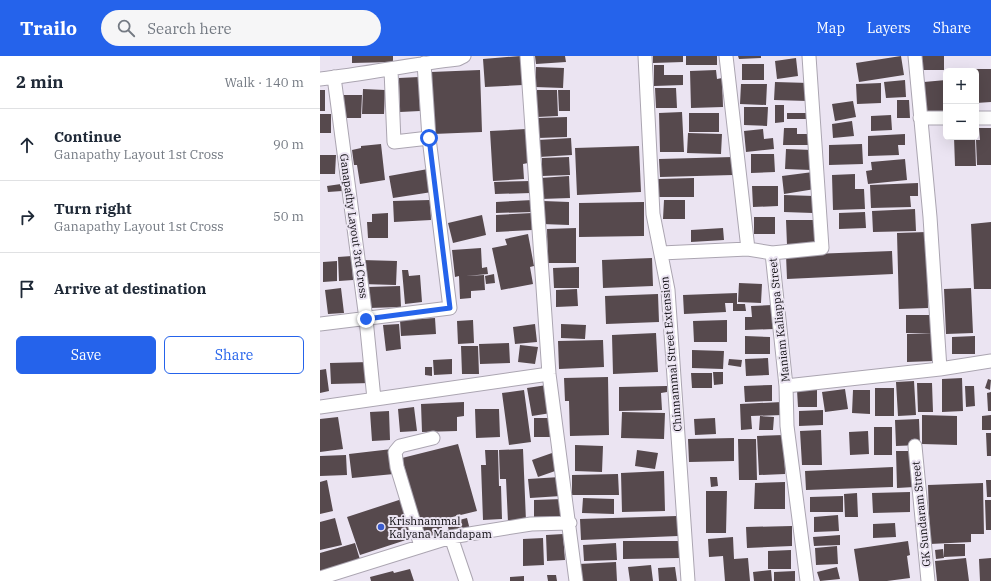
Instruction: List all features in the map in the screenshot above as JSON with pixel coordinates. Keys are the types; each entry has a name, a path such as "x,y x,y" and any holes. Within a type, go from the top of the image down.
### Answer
{"street":[{"path":"320,79 391,70 416,61 458,59 464,56"},
{"path":"526,56 549,374 570,523 576,581"},
{"name":"Chinnammal Street Extension","path":"645,56 654,214 668,290 688,581"},
{"path":"726,56 748,250"},
{"path":"772,253 822,248 808,56"},
{"path":"914,56 930,217 940,369"},
{"path":"320,324 450,308 429,138 416,61"},
{"path":"391,70 394,142 429,138"},
{"name":"Ganapathy Layout 3rd Cross","path":"334,77 366,319 374,399"},
{"path":"920,118 943,118"},
{"path":"979,118 991,118"},
{"name":"Maniam Kaliappa Street","path":"661,253 748,250 772,253 786,386 787,426 807,581"},
{"path":"786,386 940,369 991,361"},
{"path":"320,407 549,374"},
{"path":"422,546 397,467 395,452 400,446 433,438"},
{"name":"GK Sundaram Street","path":"914,446 928,581"},
{"path":"320,578 451,537 518,525 570,523"},
{"path":"451,537 466,581"}],"building":[{"path":"352,56 393,56 393,62 352,63"},
{"path":"521,56 523,85 485,87 483,59"},
{"path":"535,56 565,56 566,62 536,64"},
{"path":"653,56 683,56 683,62 653,63"},
{"path":"686,56 717,56 717,65 686,65"},
{"path":"738,56 761,56 761,58 739,59"},
{"path":"901,56 904,75 859,82 856,63"},
{"path":"922,56 944,56 943,70 922,70"},
{"path":"796,58 798,76 777,79 775,61"},
{"path":"742,64 764,64 764,80 742,80"},
{"path":"654,65 664,65 664,75 683,75 683,85 654,86"},
{"path":"536,67 564,68 563,88 535,87"},
{"path":"979,69 991,69 991,102 979,103"},
{"path":"480,70 482,132 433,134 431,72"},
{"path":"716,70 717,79 722,78 723,107 691,108 690,71"},
{"path":"419,77 420,111 400,112 399,78"},
{"path":"905,80 906,97 886,98 884,82"},
{"path":"943,80 943,112 927,114 924,82"},
{"path":"775,82 809,83 808,101 774,100"},
{"path":"881,83 881,103 857,104 856,84"},
{"path":"741,84 767,84 766,105 740,104"},
{"path":"655,88 676,88 677,108 656,108"},
{"path":"363,89 385,90 384,114 362,114"},
{"path":"320,90 325,90 325,111 320,111"},
{"path":"537,90 557,90 558,116 537,117"},
{"path":"558,90 570,90 570,111 559,111"},
{"path":"344,95 362,95 361,118 343,118"},
{"path":"897,100 909,100 910,118 897,118"},
{"path":"853,101 856,117 835,121 832,104"},
{"path":"775,105 784,105 784,122 775,123"},
{"path":"744,107 768,107 767,126 744,125"},
{"path":"682,112 684,152 660,152 659,113"},
{"path":"689,113 719,113 719,132 689,132"},
{"path":"787,113 806,113 806,119 787,119"},
{"path":"320,114 331,114 331,133 320,133"},
{"path":"891,115 892,130 871,131 871,116"},
{"path":"567,117 567,137 538,138 537,118"},
{"path":"852,121 854,136 833,138 832,124"},
{"path":"784,128 797,128 797,134 808,134 808,145 783,145"},
{"path":"979,128 991,128 991,165 977,165 976,140 980,140"},
{"path":"526,129 528,163 523,164 524,179 493,181 490,131"},
{"path":"763,129 764,139 773,138 774,149 746,152 744,131"},
{"path":"688,133 722,134 721,154 687,153"},
{"path":"905,134 905,145 898,145 899,155 868,156 868,136"},
{"path":"571,138 572,155 539,157 538,140"},
{"path":"954,140 975,140 976,166 955,166"},
{"path":"381,144 385,180 360,184 357,165 354,165 352,150 361,148 361,146"},
{"path":"862,144 863,164 829,165 829,145"},
{"path":"639,146 641,192 577,195 575,148"},
{"path":"786,149 812,150 811,170 785,169"},
{"path":"751,154 774,154 775,172 751,173"},
{"path":"320,155 336,155 335,174 320,174"},
{"path":"569,157 570,175 542,176 542,158"},
{"path":"733,157 733,175 660,177 659,159"},
{"path":"905,159 907,180 868,184 866,171 872,170 871,162"},
{"path":"428,169 432,192 393,198 389,176"},
{"path":"813,172 815,189 784,194 782,176"},
{"path":"855,174 855,189 864,189 865,209 833,210 832,175"},
{"path":"569,176 570,198 541,199 540,178"},
{"path":"694,178 694,197 658,197 658,179"},
{"path":"531,181 531,193 495,194 494,182"},
{"path":"918,183 918,196 910,196 911,207 871,208 870,185"},
{"path":"341,184 342,191 328,192 327,186"},
{"path":"752,186 778,186 778,206 753,207"},
{"path":"784,195 814,196 813,213 784,212"},
{"path":"430,200 431,220 394,222 393,201"},
{"path":"533,200 533,212 496,213 496,202"},
{"path":"664,200 685,200 685,219 663,219"},
{"path":"543,201 569,202 569,225 542,224"},
{"path":"644,202 644,236 579,237 579,203"},
{"path":"915,209 916,231 873,232 872,211"},
{"path":"865,212 866,228 839,229 839,213"},
{"path":"388,213 388,238 368,238 367,222 372,222 372,214"},
{"path":"532,213 532,230 496,232 496,215"},
{"path":"482,215 486,235 453,243 448,223"},
{"path":"754,217 775,217 775,234 754,234"},
{"path":"786,220 815,220 815,244 787,245"},
{"path":"991,222 991,289 974,289 971,224"},
{"path":"576,228 576,263 548,263 547,229"},
{"path":"723,228 724,240 691,242 691,230"},
{"path":"927,232 928,308 899,309 897,233"},
{"path":"528,234 534,266 530,267 533,284 501,290 492,248 507,245 505,239"},
{"path":"481,248 482,268 487,267 488,274 466,276 484,275 485,290 471,291 471,298 460,299 459,276 455,277 452,250"},
{"path":"892,251 893,274 787,279 786,255"},
{"path":"352,256 353,280 339,281 338,257"},
{"path":"652,258 653,286 603,288 602,260"},
{"path":"362,260 397,261 396,285 362,284"},
{"path":"337,261 337,281 323,282 323,262"},
{"path":"579,267 579,288 554,288 553,268"},
{"path":"402,270 408,270 409,276 420,275 422,302 405,304"},
{"path":"494,274 495,283 486,284 485,276"},
{"path":"739,283 762,284 761,303 738,302"},
{"path":"400,286 401,307 369,308 368,287"},
{"path":"341,288 344,313 328,314 325,290"},
{"path":"971,288 973,333 946,334 944,289"},
{"path":"577,289 578,306 556,307 556,290"},
{"path":"737,293 737,304 745,304 746,311 733,311 733,303 725,303 726,312 684,314 683,295"},
{"path":"658,294 659,322 606,324 605,296"},
{"path":"772,305 773,329 745,330 745,317 752,317 751,306"},
{"path":"906,315 933,315 933,333 906,333"},
{"path":"435,318 436,334 401,336 400,320"},
{"path":"473,320 474,343 458,344 457,321"},
{"path":"727,320 727,342 694,342 693,321"},
{"path":"399,324 401,349 386,351 383,325"},
{"path":"535,324 537,342 515,344 513,327"},
{"path":"561,324 586,325 585,339 561,338"},
{"path":"656,333 658,372 613,374 612,335"},
{"path":"934,333 934,361 907,362 907,334"},
{"path":"745,336 770,337 770,354 745,354"},
{"path":"975,336 975,354 952,354 952,337"},
{"path":"603,340 604,367 559,369 558,341"},
{"path":"509,343 510,363 480,364 479,344"},
{"path":"520,345 538,347 535,364 518,362"},
{"path":"461,346 478,346 479,374 462,374"},
{"path":"692,350 724,351 723,369 692,368"},
{"path":"768,358 769,375 746,376 745,359"},
{"path":"452,359 452,374 434,375 433,360"},
{"path":"729,359 742,360 741,367 728,365"},
{"path":"370,362 371,383 331,384 330,363"},
{"path":"425,367 432,367 432,376 425,375"},
{"path":"326,369 329,391 320,393 320,370"},
{"path":"713,372 723,372 723,384 714,385"},
{"path":"691,373 712,373 712,388 692,388"},
{"path":"608,377 609,435 570,436 569,401 565,401 564,378"},
{"path":"962,378 963,411 942,412 942,379"},
{"path":"988,379 991,380 990,390 985,388"},
{"path":"914,381 916,415 898,416 896,382"},
{"path":"917,383 932,383 933,412 918,412"},
{"path":"547,385 551,413 532,416 527,388"},
{"path":"772,385 772,401 745,402 744,386"},
{"path":"667,386 667,392 661,393 662,410 619,411 619,387"},
{"path":"965,386 974,386 975,406 966,407"},
{"path":"875,388 894,388 894,416 875,416"},
{"path":"845,389 848,409 825,412 822,392"},
{"path":"524,390 531,442 509,445 502,393"},
{"path":"797,390 817,390 817,407 798,407"},
{"path":"853,390 870,390 870,414 852,413"},
{"path":"991,392 991,411 988,411 987,393"},
{"path":"464,402 464,416 457,417 457,431 422,432 421,404"},
{"path":"782,402 782,415 751,416 752,429 741,430 740,404"},
{"path":"414,407 417,431 400,432 398,409"},
{"path":"475,409 499,409 500,437 476,438"},
{"path":"823,410 823,425 799,426 799,411"},
{"path":"389,411 390,440 372,441 370,412"},
{"path":"622,412 665,413 664,439 621,438"},
{"path":"922,415 957,416 957,445 922,444"},
{"path":"991,415 991,430 982,430 982,416"},
{"path":"760,416 774,417 773,430 759,430"},
{"path":"338,417 343,449 320,452 320,419"},
{"path":"534,418 552,418 552,437 534,437"},
{"path":"715,418 716,434 695,435 694,419"},
{"path":"919,419 920,445 896,446 895,420"},
{"path":"874,427 892,427 892,455 874,455"},
{"path":"821,430 822,465 802,465 800,431"},
{"path":"868,431 869,454 850,455 849,432"},
{"path":"986,433 991,433 991,456 987,456"},
{"path":"784,435 785,474 759,475 757,436"},
{"path":"734,438 734,461 689,462 688,439"},
{"path":"738,439 756,439 757,480 739,480"},
{"path":"458,444 477,511 440,520 443,532 424,540 402,458"},
{"path":"575,445 603,446 602,472 575,471"},
{"path":"392,449 394,474 352,478 349,454"},
{"path":"523,449 526,521 508,522 506,479 500,479 499,450"},
{"path":"485,450 498,450 502,519 483,520 481,465 486,465"},
{"path":"637,450 658,453 655,469 635,466"},
{"path":"896,451 913,451 914,487 897,488"},
{"path":"552,453 558,470 538,477 532,460"},
{"path":"346,455 347,475 320,476 320,456"},
{"path":"893,467 893,487 806,490 805,471"},
{"path":"664,471 665,511 622,512 621,473"},
{"path":"618,474 619,495 572,495 572,475"},
{"path":"560,477 561,496 530,498 528,479"},
{"path":"710,477 717,477 718,486 711,487"},
{"path":"327,480 333,511 320,514 320,482"},
{"path":"986,480 991,480 991,497 987,497"},
{"path":"785,482 785,509 754,509 755,483"},
{"path":"983,483 984,534 971,534 971,542 930,544 928,485"},
{"path":"706,491 727,491 726,533 706,533"},
{"path":"910,492 910,512 873,513 872,493"},
{"path":"857,493 858,517 845,517 844,494"},
{"path":"843,496 843,512 810,512 810,497"},
{"path":"583,498 614,499 614,514 582,513"},
{"name":"Krishnammal Kalyana Mandapam","path":"402,499 415,537 360,555 347,517"},
{"path":"563,499 564,518 534,519 534,500"},
{"path":"985,500 991,500 991,530 986,530"},
{"path":"838,515 839,531 814,532 814,517"},
{"path":"677,516 678,536 581,540 580,519"},
{"path":"335,518 342,545 320,550 320,522"},
{"path":"467,518 470,530 450,535 447,523"},
{"path":"895,523 896,537 873,538 873,524"},
{"path":"792,526 792,546 747,548 746,527"},
{"path":"563,534 565,560 547,561 546,535"},
{"path":"840,535 840,545 814,546 813,537"},
{"path":"733,537 734,559 748,558 750,581 725,581 723,556 709,557 708,539"},
{"path":"543,538 544,565 523,566 523,539"},
{"path":"623,541 679,541 680,558 623,559"},
{"path":"908,541 910,555 907,556 910,578 887,581 859,581 854,549"},
{"path":"355,543 361,563 320,574 320,553"},
{"path":"616,543 617,560 584,561 583,545"},
{"path":"944,544 965,544 965,556 944,557"},
{"path":"837,546 838,564 816,565 815,548"},
{"path":"943,549 944,558 936,559 935,550"},
{"path":"791,550 791,569 768,569 768,551"},
{"path":"966,558 969,581 937,581 935,561"},
{"path":"991,558 991,581 980,581 979,559"},
{"path":"616,562 617,581 580,581 579,564"},
{"path":"651,565 653,581 630,581 628,567"},
{"path":"675,567 677,581 659,581 658,568"},
{"path":"837,567 840,579 820,581 817,572"},
{"path":"410,569 414,581 371,581 370,577 393,571 394,573"},
{"path":"771,570 772,581 754,581 753,572"},
{"path":"795,571 795,581 774,581 774,572"},
{"path":"547,575 556,575 557,581 548,581"},
{"path":"524,576 524,581 510,581 510,577"}],"place":[{"name":"Krishnammal Kalyana Mandapam","path":"381,527"}],"route":[{"path":"366,319 450,308 429,138"}]}
